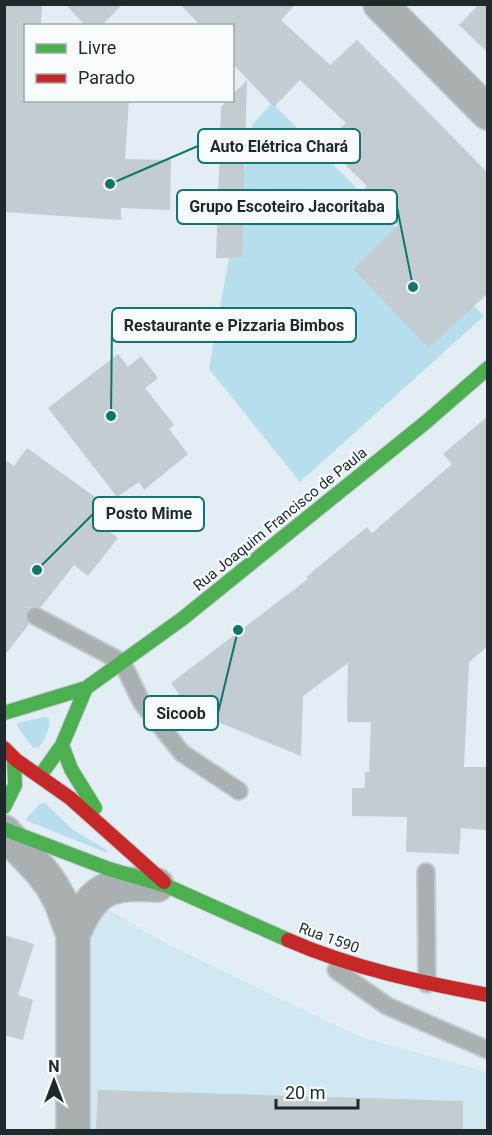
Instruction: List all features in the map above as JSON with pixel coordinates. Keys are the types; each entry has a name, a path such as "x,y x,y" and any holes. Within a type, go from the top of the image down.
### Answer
{"main road":[{"name":"Rua Joaquim Francisco de Paula","path":"4,713 86,688 182,619 426,422 488,368"},
{"path":"5,818 62,745 86,688"},
{"path":"62,745 71,770 110,832"},
{"path":"4,748 14,761 54,786 110,832 167,886"},
{"path":"5,818 17,777 14,761"},
{"path":"5,818 93,864 167,886"},
{"name":"Rua 1590","path":"167,886 306,948 356,966 427,984 488,995"}],"street":[{"path":"380,4 488,113"},
{"path":"5,818 52,886 61,902 73,935 72,1131"},
{"path":"73,935 87,907 109,888 133,883 167,886"}],"lane":[{"path":"35,616 122,662 142,703 182,753 239,791"},
{"path":"426,872 427,984"},
{"path":"306,948 387,1006 488,1050"}],"shaded area":[{"path":"272,103 484,316 300,482 209,369 253,124"},
{"path":"43,717 49,718 48,729 39,747 33,748 17,723"},
{"path":"45,803 73,830 107,850 107,853 25,820 40,804"},
{"path":"106,908 169,945 360,1037 487,1072 487,1130 78,1130 79,942"}],"building":[{"path":"4,4 42,4 41,24 24,24 24,102 129,102 125,159 171,160 170,210 121,208 121,220 4,212"},
{"path":"65,4 123,4 103,24 84,24"},
{"path":"180,4 296,4 281,20 330,65 357,40 488,173 488,293 429,348 353,269 398,225 374,201 365,188 367,186 324,144 346,123 300,80 274,107 234,65 234,24 199,24"},
{"path":"479,4 488,4 488,53 459,25"},
{"path":"247,80 242,258 216,258 221,107 225,102 234,102 234,93"},
{"path":"118,354 128,367 141,356 158,378 145,388 174,425 169,429 188,454 144,490 139,482 117,497 48,408"},
{"path":"488,416 488,646 469,662 464,767 488,767 488,830 461,828 459,854 406,852 407,817 352,816 352,788 365,788 365,772 369,772 371,722 347,722 348,663 303,696 301,756 191,711 171,683 308,579 306,577 367,527 372,533 452,464 443,454"},
{"path":"27,448 106,505 93,514 105,522 103,527 118,538 88,576 74,565 41,607 29,607 25,616 29,624 4,656 4,459 14,466"},
{"path":"4,935 34,944 18,995 33,1000 23,1040 4,1035"},
{"path":"98,1090 463,1101 463,1131 96,1131"}],"traffic: fast":[{"path":"4,713 86,688 182,619 426,422 488,368"},
{"path":"45,769 62,745 86,688"},
{"path":"62,745 71,769 95,808"},
{"path":"4,807 15,785 14,761"},
{"path":"4,829 109,869 167,886 288,940"}],"traffic: jam":[{"path":"4,748 16,760 70,798 164,882"},
{"path":"288,940 361,966 488,995"}],"place":[{"name":"Auto Elétrica Chará","path":"110,184"},
{"name":"Grupo Escoteiro Jacoritaba","path":"413,287"},
{"name":"Restaurante e Pizzaria Bimbos","path":"111,416"},
{"name":"Posto Mime","path":"37,570"},
{"name":"Sicoob","path":"238,630"}]}
